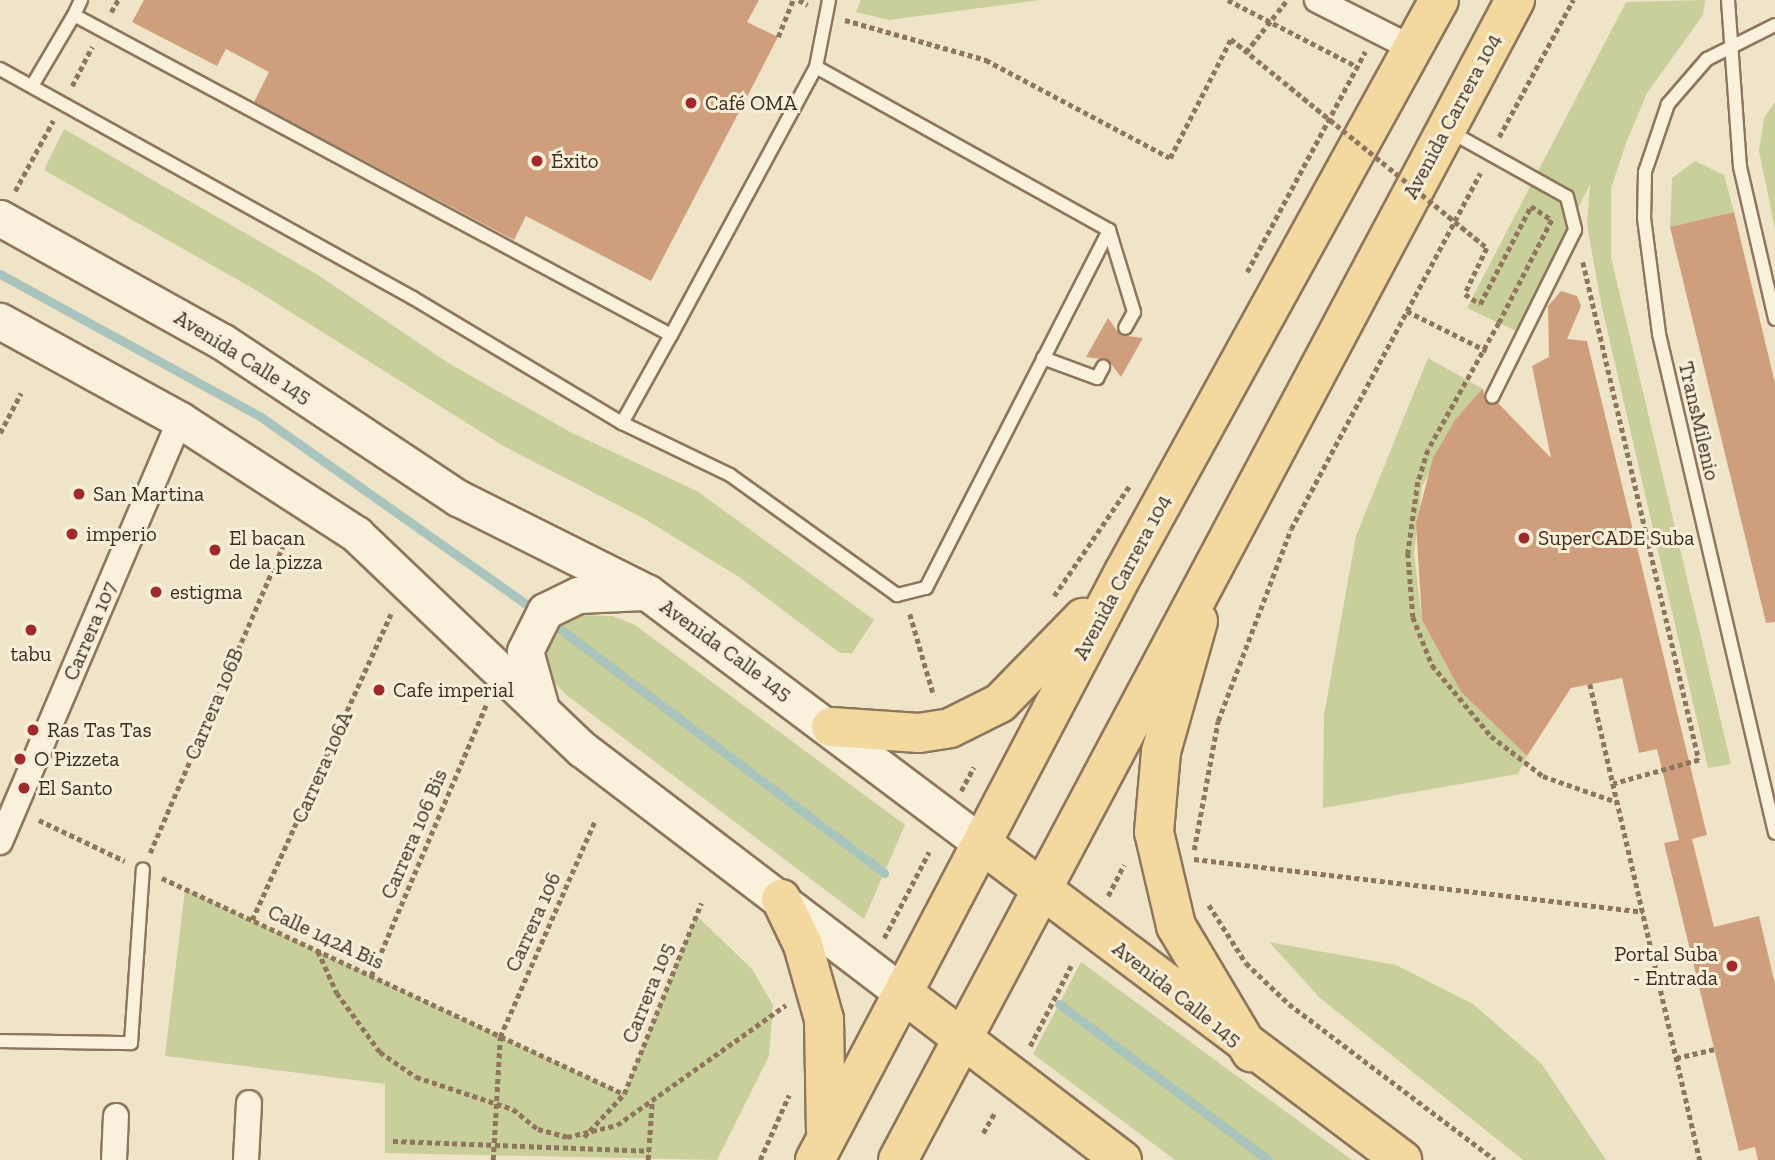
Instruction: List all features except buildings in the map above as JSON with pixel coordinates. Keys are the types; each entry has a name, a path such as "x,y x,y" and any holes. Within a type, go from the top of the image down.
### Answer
{"main road":[{"name":"Avenida Carrera 104","path":"820,1151 1124,572 1439,0"},
{"name":"Avenida Carrera 104","path":"898,1160 1219,548 1515,4"},
{"name":"Avenida Calle 145","path":"0,218 223,342 458,498 648,593 831,727 1251,1052 1402,1160"},
{"path":"0,321 180,420 393,563 548,718 615,777 780,899 1122,1160"},
{"path":"1219,548 1161,752 1154,832 1176,926 1251,1052"},
{"path":"831,727 919,733 950,728 1000,703 1124,572"},
{"path":"548,718 526,672 529,635 554,604 603,591 648,593"},
{"path":"780,899 803,945 824,1019 830,1080 820,1151"}],"street":[{"path":"1317,0 1412,48"},
{"name":"Carrera 107","path":"0,842 180,420"},
{"path":"246,1160 249,1103"},
{"path":"114,1160 116,1116"}],"lane":[{"path":"32,86 81,0"},
{"path":"622,423 816,67 824,13 829,0"},
{"path":"1728,0 1740,167 1775,319"},
{"path":"74,15 671,335"},
{"name":"TransMilenio","path":"1775,25 1731,43 1686,79 1654,133 1645,173 1646,266 1775,833"},
{"path":"816,67 1109,230 1134,312 1125,328"},
{"path":"0,69 413,298 622,423 730,475 889,590 908,597 926,588 1109,230"},
{"path":"1445,129 1567,197 1575,230 1492,397"},
{"path":"1043,358 1097,378 1103,367"},
{"path":"0,1041 131,1043 143,869"}],"path":[{"path":"778,37 793,0"},
{"path":"799,0 824,13 986,60 1170,158 1231,39 1487,248 1465,294 1480,304 1531,206 1552,220 1485,350 1428,450 1418,482 1408,553 1413,617 1445,685 1491,736 1543,776 1617,802"},
{"path":"1228,0 1356,66"},
{"path":"1246,52 1287,0"},
{"path":"1196,871 1193,859 1219,721 1244,648 1291,529 1573,0"},
{"path":"1239,286 1356,66 1379,29"},
{"path":"1575,230 1699,760 1613,784"},
{"path":"1407,311 1510,362"},
{"path":"0,433 21,393"},
{"path":"1049,602 1132,481"},
{"name":"Carrera 106B","path":"143,869 286,539"},
{"path":"908,597 912,635 939,711"},
{"name":"Carrera 106A","path":"252,920 391,614"},
{"path":"1590,684 1700,1160"},
{"name":"Carrera 106 Bis","path":"371,976 486,705"},
{"path":"955,803 974,767"},
{"name":"Calle 142A Bis","path":"14,808 624,1094"},
{"name":"Carrera 106","path":"493,1160 493,1105 500,1037 595,821"},
{"path":"883,940 929,852"},
{"path":"1193,859 1643,912"},
{"path":"1106,900 1124,866"},
{"path":"1203,893 1246,963 1289,1004 1495,1160"},
{"name":"Carrera 105","path":"624,1094 701,903"},
{"path":"318,951 337,993 380,1052 416,1076 493,1105 513,1109 549,1134 584,1137 617,1125 789,1003 791,1013"},
{"path":"1023,1059 1071,966"},
{"path":"1676,1058 1714,1049"},
{"path":"760,1160 793,1084"},
{"path":"584,1137 624,1094"},
{"path":"648,1160 652,1100"},
{"path":"983,1133 994,1114"},
{"path":"393,1141 649,1151"}],"green space":[{"path":"861,0 1040,0 889,20 856,12"},
{"path":"1705,0 1703,15 1647,93 1626,143 1611,188 1611,257 1731,764 1708,768 1601,303 1587,225 1590,184 1518,332 1467,308 1626,2"},
{"path":"1775,102 1775,229 1759,151 1764,118"},
{"path":"64,129 318,275 450,364 572,433 697,491 874,620 852,653 840,653 739,577 643,518 505,447 254,289 44,170"},
{"path":"1695,161 1724,175 1734,212 1670,227 1672,178"},
{"path":"1428,358 1483,389 1455,420 1422,487 1414,553 1422,620 1461,692 1527,756 1518,774 1323,808 1324,715 1356,536"},
{"path":"578,615 613,616 635,625 905,825 864,919 565,694 547,674 544,657 566,618"},
{"path":"185,889 624,1094 696,915 752,969 773,1005 769,1056 717,1160 385,1153 385,1084 165,1056"},
{"path":"1269,942 1396,965 1473,1004 1541,1063 1606,1160 1523,1160 1320,998"},
{"path":"1081,962 1352,1160 1175,1160 1033,1054"}],"waterway":[{"path":"0,274 261,417 536,611"},
{"path":"547,619 884,873"},
{"path":"1059,1004 1268,1160"}],"place":[{"name":"Café OMA","path":"691,103"},
{"name":"Éxito","path":"537,161"},
{"name":"San Martina","path":"79,494"},
{"name":"imperio","path":"72,534"},
{"name":"SuperCADE Suba","path":"1524,538"},
{"name":"El bacan de la pizza","path":"215,550"},
{"name":"estigma","path":"156,592"},
{"name":"tabu","path":"31,630"},
{"name":"Cafe imperial","path":"379,690"},
{"name":"Ras Tas Tas","path":"33,730"},
{"name":"O Pizzeta","path":"20,759"},
{"name":"El Santo","path":"24,788"},
{"name":"Portal Suba - Entrada","path":"1732,966"}]}
